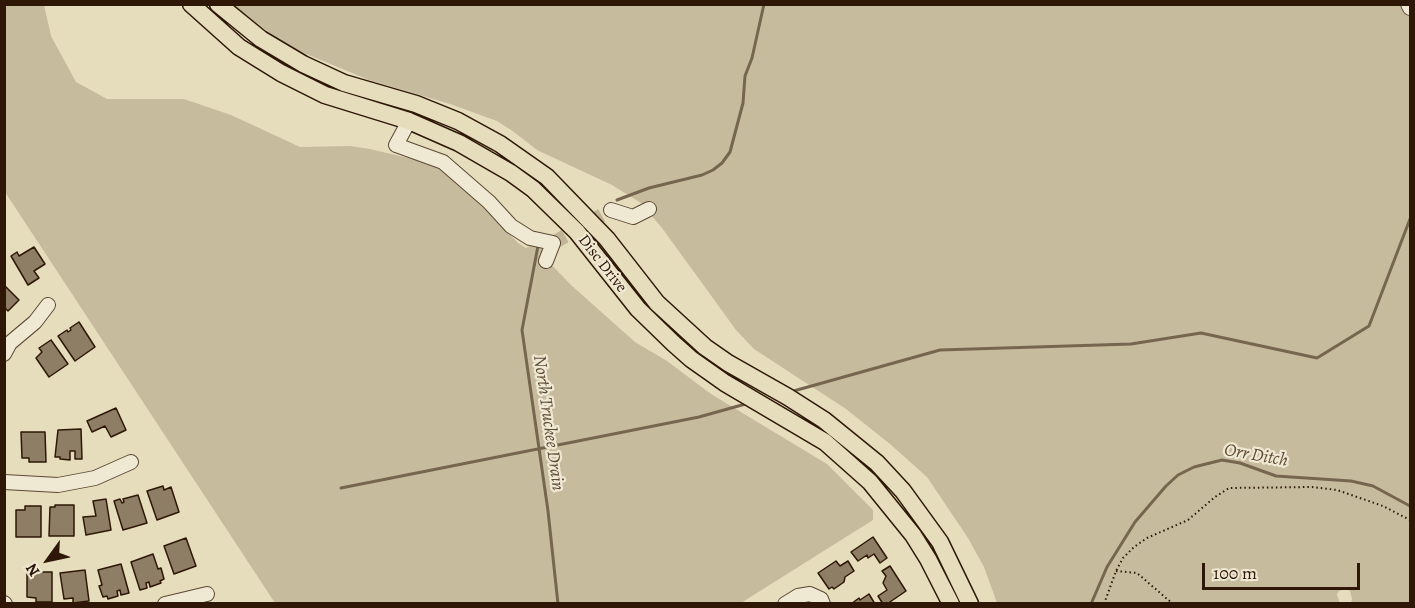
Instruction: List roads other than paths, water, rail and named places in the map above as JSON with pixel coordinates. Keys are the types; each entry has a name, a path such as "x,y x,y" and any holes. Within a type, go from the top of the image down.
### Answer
{"main road":[{"name":"Disc Drive","path":"191,4 239,46 303,85 325,96 409,122 467,147 533,189 577,232 638,309 685,354 725,383 804,428 845,459 870,482 913,536 951,603"},
{"name":"Disc Drive","path":"218,4 261,39 303,64 344,83 416,104 458,121 500,144 547,177 607,239 657,303 691,334 728,363 789,397 824,420 876,463 910,500 940,542 970,603"}],"street":[{"path":"409,122 396,145 443,162 489,202 525,243 553,243 546,261"},
{"path":"611,210 633,217 649,209"},
{"path":"4,354 10,343 35,322 48,305"},
{"path":"4,482 58,485 95,478 131,462"},
{"path":"165,603 207,594"},
{"path":"785,603 798,596 810,594 821,599 823,603"}],"waterway":[{"name":"North Truckee Drain","path":"617,200 649,188 702,175 722,163 730,152 743,103 745,76 752,58 764,4"},
{"path":"790,392 940,350 1131,344 1201,333 1317,358 1369,326 1410,219"},
{"name":"North Truckee Drain","path":"538,246 522,330 548,511 558,604"},
{"path":"341,488 699,417 749,403"},
{"name":"Orr Ditch","path":"1091,604 1107,567 1135,522 1166,486 1178,475 1194,467 1222,460 1240,463 1276,476 1351,481 1373,486 1410,506"}],"tunnel":[{"path":"553,243 611,210"}]}
